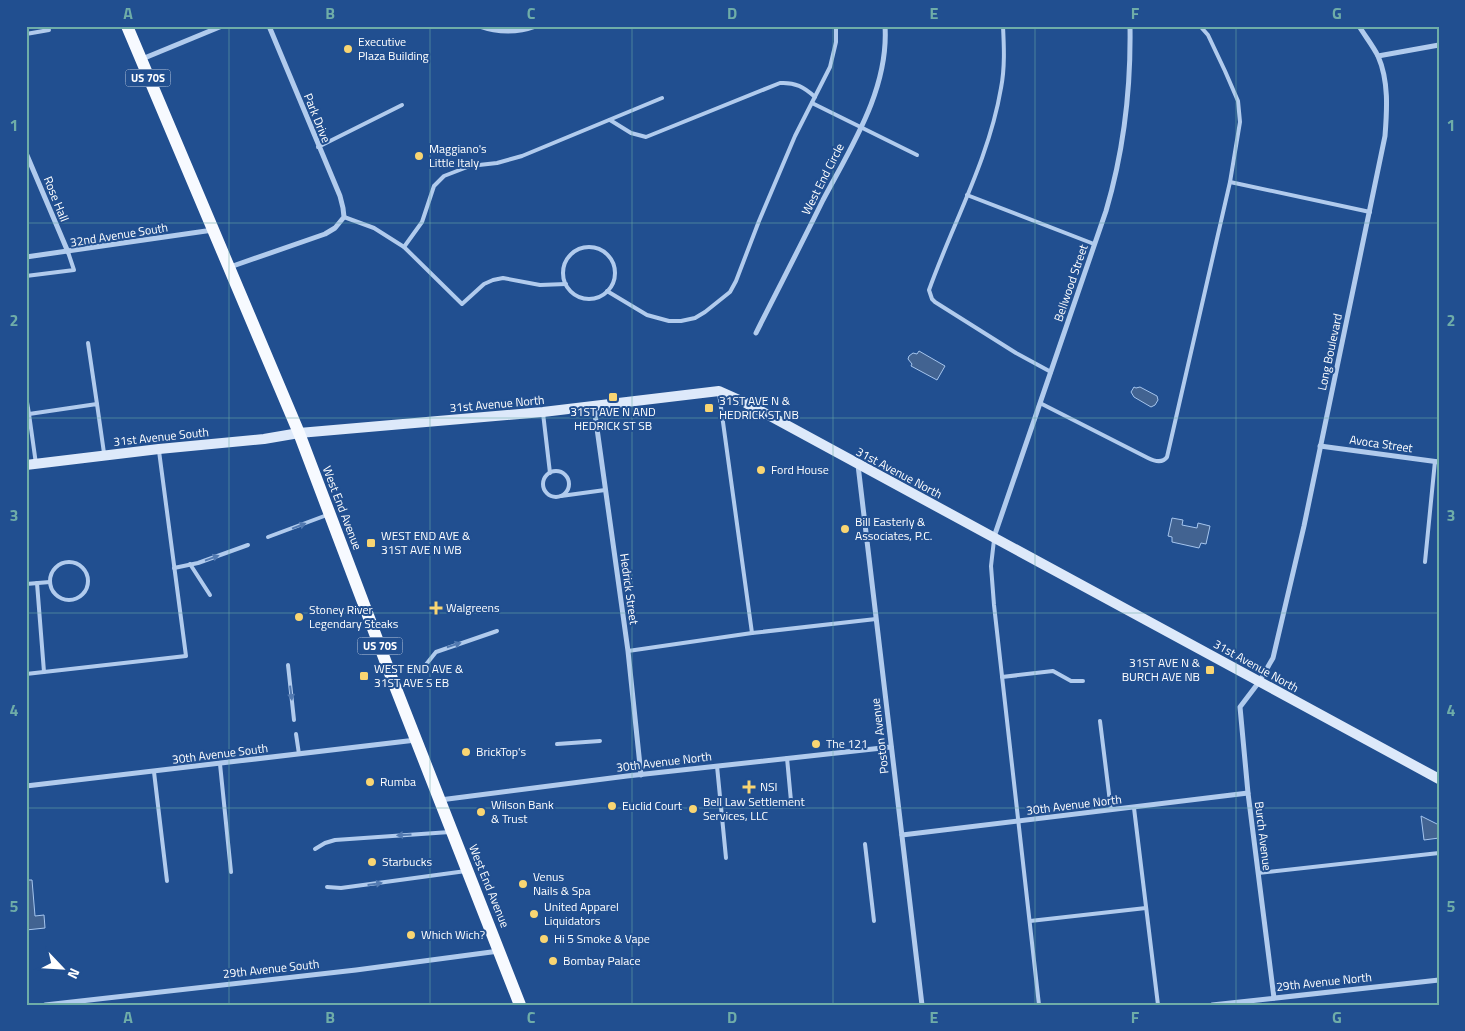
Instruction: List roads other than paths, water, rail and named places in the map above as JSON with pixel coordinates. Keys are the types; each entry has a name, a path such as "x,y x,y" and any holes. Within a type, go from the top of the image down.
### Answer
{"main road":[{"name":"West End Avenue","path":"127,26 299,433 416,740 520,1005"},
{"name":"31st Avenue North","path":"299,433 594,407 719,391 746,403 1439,779"},
{"name":"31st Avenue South","path":"31,465 159,449 264,439 299,433"}],"street":[{"path":"140,60 222,26"},
{"name":"Park Drive","path":"269,26 342,202 344,217"},
{"path":"479,26 506,32 519,31 536,26"},
{"name":"West End Circle","path":"756,333 860,128 880,77 886,45 886,26"},
{"name":"Bellwood Street","path":"994,538 1116,177 1129,88 1130,26"},
{"name":"Long Boulevard","path":"1259,682 1273,658 1304,526 1385,136 1384,76 1378,56 1359,26"},
{"path":"1378,56 1439,45"},
{"name":"Rose Hall","path":"26,153 68,252"},
{"path":"230,267 325,234 335,228 344,217"},
{"name":"32nd Avenue South","path":"26,257 214,230"},
{"name":"Hedrick Street","path":"594,407 628,651 641,775"},
{"name":"Avoca Street","path":"1320,446 1437,462"},
{"name":"Poston Avenue","path":"858,465 922,1005"},
{"name":"Burch Avenue","path":"1259,682 1240,707 1248,793 1274,998"},
{"name":"30th Avenue South","path":"26,786 416,740"},
{"name":"30th Avenue North","path":"440,800 716,766 891,747"},
{"name":"30th Avenue North","path":"902,835 1248,793"},
{"name":"29th Avenue South","path":"45,1005 356,970 500,951"},
{"name":"29th Avenue North","path":"1212,1005 1439,980"}],"lane":[{"path":"607,291 647,315 669,321 682,321 694,318 721,301 730,292 795,136 832,61 836,42 836,26"},
{"path":"1003,26 1003,68 998,102 981,160 928,290 929,295 936,302 1016,353 1051,372"},
{"path":"1040,403 1148,458 1160,462 1164,460 1169,448 1230,182 1240,122 1238,101 1212,42 1200,26"},
{"path":"26,34 49,30"},
{"path":"610,120 631,133 646,137 780,83 795,83 815,97"},
{"path":"404,247 422,222 434,186 444,176 470,166 497,164 522,156 662,98"},
{"path":"812,104 916,155"},
{"path":"318,147 402,105"},
{"path":"1230,182 1370,212"},
{"path":"967,195 1094,244"},
{"path":"344,217 374,228 404,247 462,304 484,284 503,278 540,285 566,284"},
{"path":"590,247 605,252 614,267 615,276 607,291 600,296 592,298 583,298 575,294 566,284 563,273 568,257 582,248 590,247"},
{"path":"26,276 74,270 68,252"},
{"path":"88,343 104,456"},
{"path":"719,391 752,633"},
{"path":"26,396 29,414 31,465"},
{"path":"29,414 97,404"},
{"path":"543,412 550,473"},
{"path":"26,674 186,656 159,449"},
{"path":"1425,562 1437,462"},
{"path":"556,497 561,496 566,491 568,480 561,472 550,473 544,479 544,489 548,494 556,497 605,490"},
{"path":"268,537 330,514"},
{"path":"994,538 991,566 1039,1005"},
{"path":"174,568 248,545"},
{"path":"70,562 76,563 84,570 88,582 86,590 82,595 68,600 54,594 50,582 56,567 70,562"},
{"path":"190,564 210,595"},
{"path":"26,584 50,582"},
{"path":"37,583 44,672"},
{"path":"628,651 752,633 876,619"},
{"path":"420,672 436,652 498,631"},
{"path":"288,665 294,720"},
{"path":"1002,677 1053,671 1071,681 1083,681"},
{"path":"1100,721 1111,810"},
{"path":"296,734 299,754"},
{"path":"557,744 600,741"},
{"path":"787,758 791,801"},
{"path":"220,764 231,872"},
{"path":"716,766 726,858"},
{"path":"154,772 167,881"},
{"path":"1134,808 1158,1005"},
{"path":"315,849 335,840 452,831"},
{"path":"865,844 874,921"},
{"path":"1258,873 1439,853"},
{"path":"327,887 341,888 469,871"},
{"path":"1030,921 1146,908"}],"water":[{"path":"919,351 945,366 937,380 911,366 912,364 908,359 909,356 913,353 917,354"},
{"path":"1134,387 1140,387 1157,396 1158,400 1155,405 1151,407 1134,397 1131,392"},
{"path":"1172,518 1183,520 1182,525 1197,528 1198,523 1210,526 1206,544 1201,543 1199,548 1172,542 1172,537 1168,536"},
{"path":"1421,816 1439,825 1439,838 1424,840"},
{"path":"26,880 32,880 35,916 44,915 45,928 26,930"}],"place":[{"name":"Executive Plaza Building","path":"348,49"},
{"name":"Maggiano's Little Italy","path":"419,156"},
{"name":"31ST AVE N AND HEDRICK ST SB","path":"613,397"},
{"name":"31ST AVE N & HEDRICK ST NB","path":"709,408"},
{"name":"Ford House","path":"761,470"},
{"name":"Bill Easterly & Associates, P.C.","path":"845,529"},
{"name":"WEST END AVE & 31ST AVE N WB","path":"371,543"},
{"name":"Walgreens","path":"436,608"},
{"name":"Stoney River Legendary Steaks","path":"299,617"},
{"name":"31ST AVE N & BURCH AVE NB","path":"1210,670"},
{"name":"WEST END AVE & 31ST AVE S EB","path":"364,676"},
{"name":"The 121","path":"816,744"},
{"name":"BrickTop's","path":"466,752"},
{"name":"Rumba","path":"370,782"},
{"name":"NSI","path":"749,787"},
{"name":"Euclid Court","path":"612,806"},
{"name":"Bell Law Settlement Services, LLC","path":"693,809"},
{"name":"Wilson Bank & Trust","path":"481,812"},
{"name":"Starbucks","path":"372,862"},
{"name":"Venus Nails & Spa","path":"523,884"},
{"name":"United Apparel Liquidators","path":"534,914"},
{"name":"Which Wich?","path":"411,935"},
{"name":"Hi 5 Smoke & Vape","path":"544,939"},
{"name":"Bombay Palace","path":"553,961"}]}
